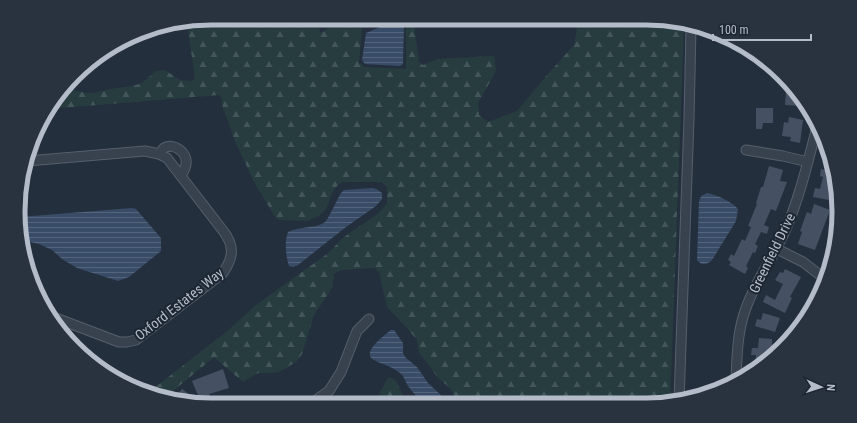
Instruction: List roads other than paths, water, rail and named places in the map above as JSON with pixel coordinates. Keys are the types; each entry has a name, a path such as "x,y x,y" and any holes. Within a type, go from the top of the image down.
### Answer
{"street":[{"path":"679,394 691,30"},
{"name":"Greenfield Drive","path":"736,374 738,341 743,318 754,290 777,249 794,208 815,134"},
{"path":"32,161 145,151 159,154 164,148 169,147 178,149 185,155 186,163 181,176"},
{"path":"746,150 808,162"},
{"name":"Oxford Estates Way","path":"60,320 119,342 136,340 223,273 232,256 232,248 228,238 167,158 159,154"},
{"path":"777,249 803,262 820,276"},
{"path":"319,398 329,391 341,372 357,331 369,319"}],"water":[{"path":"385,25 404,25 403,64 400,66 365,64 362,60 366,33"},
{"path":"373,188 382,193 382,199 376,206 346,227 298,265 293,267 289,266 286,249 288,232 323,224 344,190"},
{"path":"707,193 732,203 738,209 736,221 712,260 704,264 697,260 699,202 701,196"},
{"path":"132,208 136,209 161,238 161,251 129,277 118,281 77,268 62,259 52,250 39,244 28,242 25,217"},
{"path":"391,330 394,330 403,343 403,353 405,357 417,367 428,383 444,398 418,398 400,373 370,357 372,349 379,340"}]}
